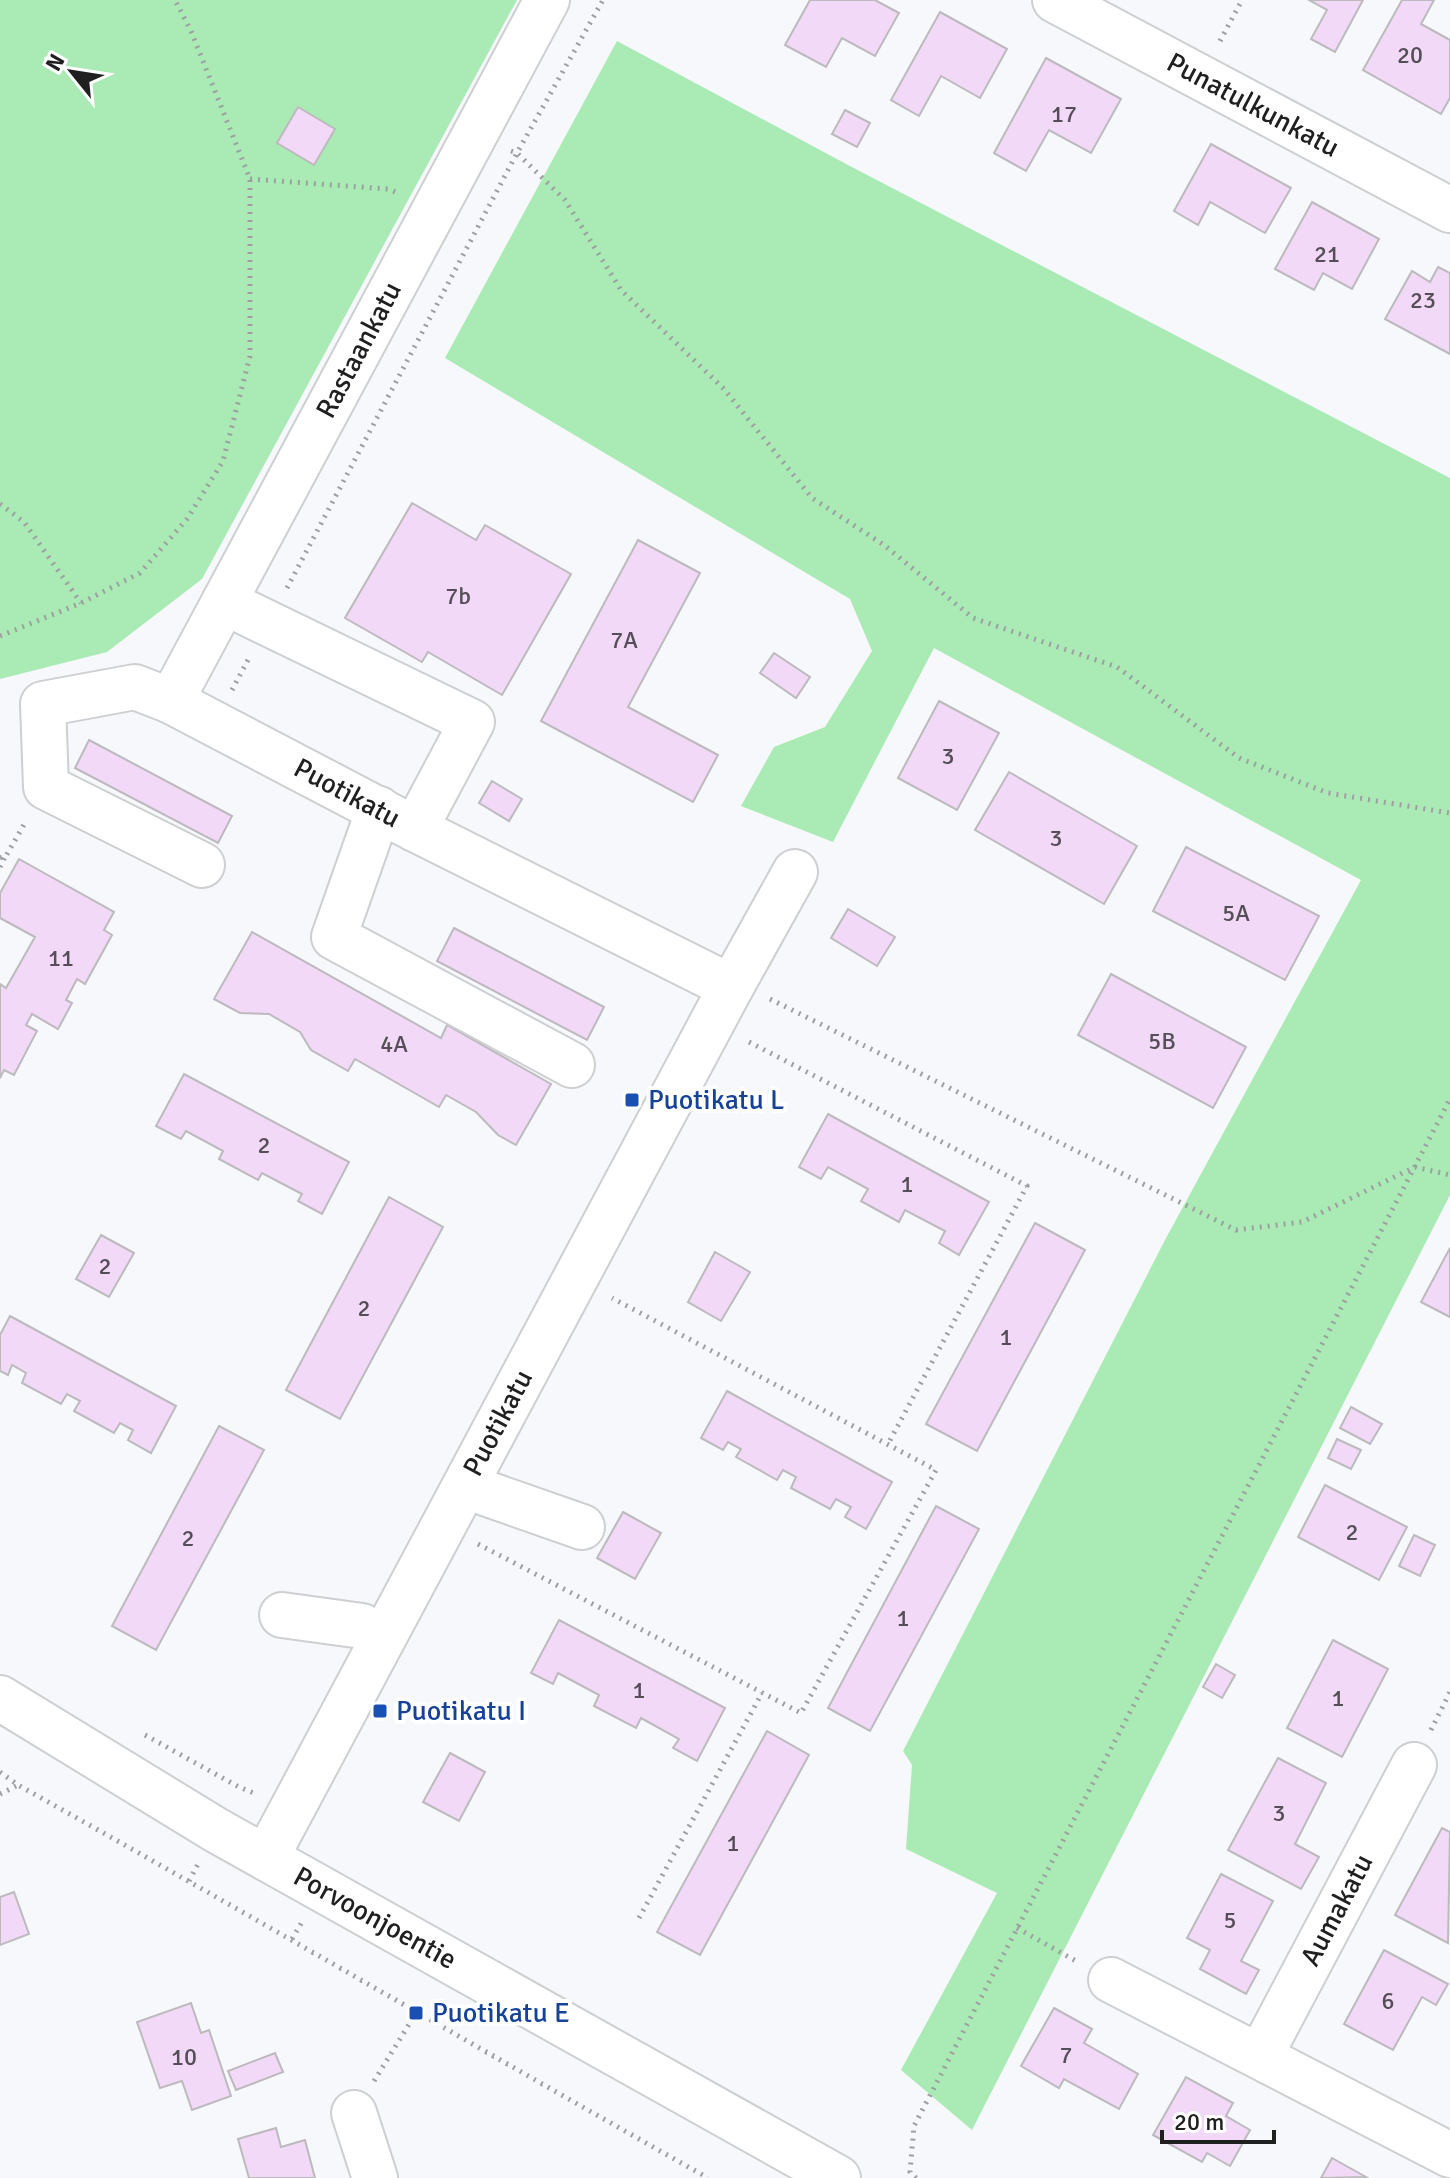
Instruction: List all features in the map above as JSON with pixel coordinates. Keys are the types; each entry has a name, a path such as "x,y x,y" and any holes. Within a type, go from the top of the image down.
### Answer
{"street":[{"name":"Rastaankatu","path":"153,694 224,602 547,0"},
{"name":"Punatulkunkatu","path":"1055,0 1450,210"},
{"path":"224,602 472,722 397,819 334,937 572,1065"},
{"path":"153,694 43,704 46,787 202,865"},
{"name":"Puotikatu","path":"153,694 215,722 397,819 731,987"},
{"name":"Puotikatu","path":"266,1858 795,872"},
{"path":"465,1486 582,1527"},
{"path":"282,1615 362,1626 382,1640"},
{"name":"Porvoonjoentie","path":"0,1698 266,1858 838,2178"},
{"name":"Aumakatu","path":"1260,2056 1414,1765"},
{"path":"1111,1980 1450,2155"},
{"path":"354,2113 375,2178"}],"path":[{"path":"0,636 81,603 140,573 187,519 223,461 250,356 250,179 191,31 175,0"},
{"path":"215,722 517,153 603,0"},
{"path":"474,136 517,153 565,200 621,290 724,389 812,498 884,545 973,618 1117,667 1239,758 1328,793 1450,813"},
{"path":"250,179 388,189 435,208"},
{"path":"0,504 24,522 81,603"},
{"path":"0,867 6,856"},
{"path":"731,987 775,1000 1236,1230 1302,1222 1415,1167 1450,1175"},
{"path":"748,1042 1027,1186 888,1444"},
{"path":"916,2178 910,2172 914,2126 1450,1099"},
{"path":"470,1540 801,1713 936,1470 600,1292"},
{"path":"639,1918 762,1693"},
{"path":"137,1730 239,1787 259,1795 268,1792"},
{"path":"0,1772 708,2178"},
{"path":"0,1794 18,1785"},
{"path":"1017,1928 1111,1980"},
{"path":"354,2113 416,2013"}],"green space":[{"path":"0,0 517,0 202,579 107,652 0,679"},
{"path":"617,41 848,165 1450,478 1450,1195 972,2130 901,2070 997,1893 906,1849 912,1765 903,1751 1165,1240 1361,880 934,648 833,842 741,806 774,747 825,727 872,651 850,599 445,358"}],"building":[{"path":"810,0 875,0 899,13 875,56 842,38 826,67 785,45"},
{"path":"1309,0 1363,0 1335,52 1311,39 1327,10"},
{"path":"1402,0 1434,0 1421,24 1450,40 1450,98 1441,114 1363,70"},
{"path":"940,12 1007,49 980,98 941,76 919,116 891,100"},
{"path":"1046,58 1121,99 1091,153 1049,130 1026,171 994,153"},
{"path":"298,107 335,129 314,165 277,143"},
{"path":"845,110 870,123 857,147 832,134"},
{"path":"1211,144 1291,188 1265,233 1210,202 1198,225 1174,211"},
{"path":"1312,202 1379,239 1352,289 1323,273 1314,290 1275,269"},
{"path":"1438,267 1450,273 1450,354 1385,319 1412,271 1430,282"},
{"path":"412,503 476,540 485,525 571,574 502,695 428,652 422,662 345,618"},
{"path":"638,540 700,573 628,707 718,755 693,802 541,721"},
{"path":"774,653 810,677 796,698 760,673"},
{"path":"939,701 999,733 957,810 898,778"},
{"path":"89,740 232,816 218,843 75,768"},
{"path":"1009,772 1137,846 1104,904 975,830"},
{"path":"492,781 522,799 509,821 479,803"},
{"path":"1186,847 1319,916 1285,980 1153,911"},
{"path":"19,859 114,912 104,930 112,935 85,984 77,979 66,1000 72,1003 58,1029 32,1014 26,1025 37,1031 14,1075 4,1070 0,1078 0,984 6,988 35,937 0,918 0,893"},
{"path":"848,909 895,937 877,966 831,938"},
{"path":"454,928 604,1007 587,1040 437,961"},
{"path":"252,932 441,1038 447,1025 551,1084 516,1145 498,1135 476,1112 446,1095 439,1107 355,1059 348,1071 311,1050 300,1032 269,1014 240,1013 214,999"},
{"path":"1111,974 1246,1047 1213,1108 1078,1035"},
{"path":"184,1074 349,1162 322,1214 298,1201 302,1194 262,1173 258,1180 219,1159 223,1151 186,1131 181,1139 156,1126"},
{"path":"828,1114 989,1202 959,1255 939,1243 945,1231 905,1210 899,1222 861,1201 868,1189 828,1167 821,1179 799,1167"},
{"path":"389,1197 443,1227 340,1419 286,1390"},
{"path":"1035,1223 1085,1250 977,1451 926,1424"},
{"path":"101,1235 134,1253 109,1297 76,1279"},
{"path":"1450,1248 1450,1317 1421,1302"},
{"path":"715,1252 750,1272 721,1321 688,1302"},
{"path":"10,1316 176,1406 151,1453 128,1440 133,1430 120,1423 114,1433 74,1411 80,1401 67,1394 61,1404 22,1383 26,1373 12,1365 8,1375 0,1371 0,1335"},
{"path":"727,1391 892,1482 866,1529 845,1517 851,1507 836,1499 830,1509 791,1488 796,1477 783,1470 777,1480 736,1457 741,1449 728,1442 723,1450 701,1438"},
{"path":"1351,1407 1382,1424 1370,1444 1340,1428"},
{"path":"219,1426 264,1450 156,1650 112,1626"},
{"path":"1337,1439 1361,1450 1351,1469 1328,1458"},
{"path":"1325,1485 1407,1527 1379,1580 1298,1537"},
{"path":"936,1506 979,1529 870,1731 828,1708"},
{"path":"623,1512 661,1533 635,1579 597,1558"},
{"path":"1414,1535 1435,1545 1420,1576 1399,1566"},
{"path":"559,1620 725,1708 697,1761 673,1748 679,1739 641,1718 636,1728 594,1706 599,1695 558,1673 553,1684 531,1673"},
{"path":"1333,1640 1388,1669 1342,1757 1287,1728"},
{"path":"1216,1664 1235,1675 1222,1698 1203,1687"},
{"path":"767,1731 809,1755 700,1955 657,1932"},
{"path":"450,1753 485,1772 459,1821 423,1802"},
{"path":"1278,1758 1326,1783 1295,1844 1319,1857 1301,1889 1228,1850"},
{"path":"1442,1828 1450,1832 1448,1943 1395,1915"},
{"path":"1221,1874 1273,1901 1241,1961 1259,1970 1246,1994 1200,1969 1210,1950 1187,1938"},
{"path":"14,1892 29,1934 0,1945 0,1897"},
{"path":"1384,1950 1448,1984 1436,2005 1422,1997 1393,2050 1344,2024"},
{"path":"191,2003 201,2033 209,2030 231,2096 192,2110 182,2081 160,2088 137,2022"},
{"path":"1054,2008 1092,2029 1084,2043 1138,2074 1119,2109 1064,2079 1059,2088 1021,2066"},
{"path":"275,2053 283,2072 236,2090 228,2071"},
{"path":"1186,2077 1233,2103 1226,2116 1250,2130 1230,2166 1207,2153 1202,2162 1153,2135"},
{"path":"276,2128 281,2147 305,2140 315,2178 249,2178 238,2139"},
{"path":"1332,2158 1366,2177 1321,2178"}],"place":[{"name":"Puotikatu L","path":"632,1100"},
{"name":"Puotikatu I","path":"380,1711"},
{"name":"Puotikatu E","path":"416,2013"}]}
